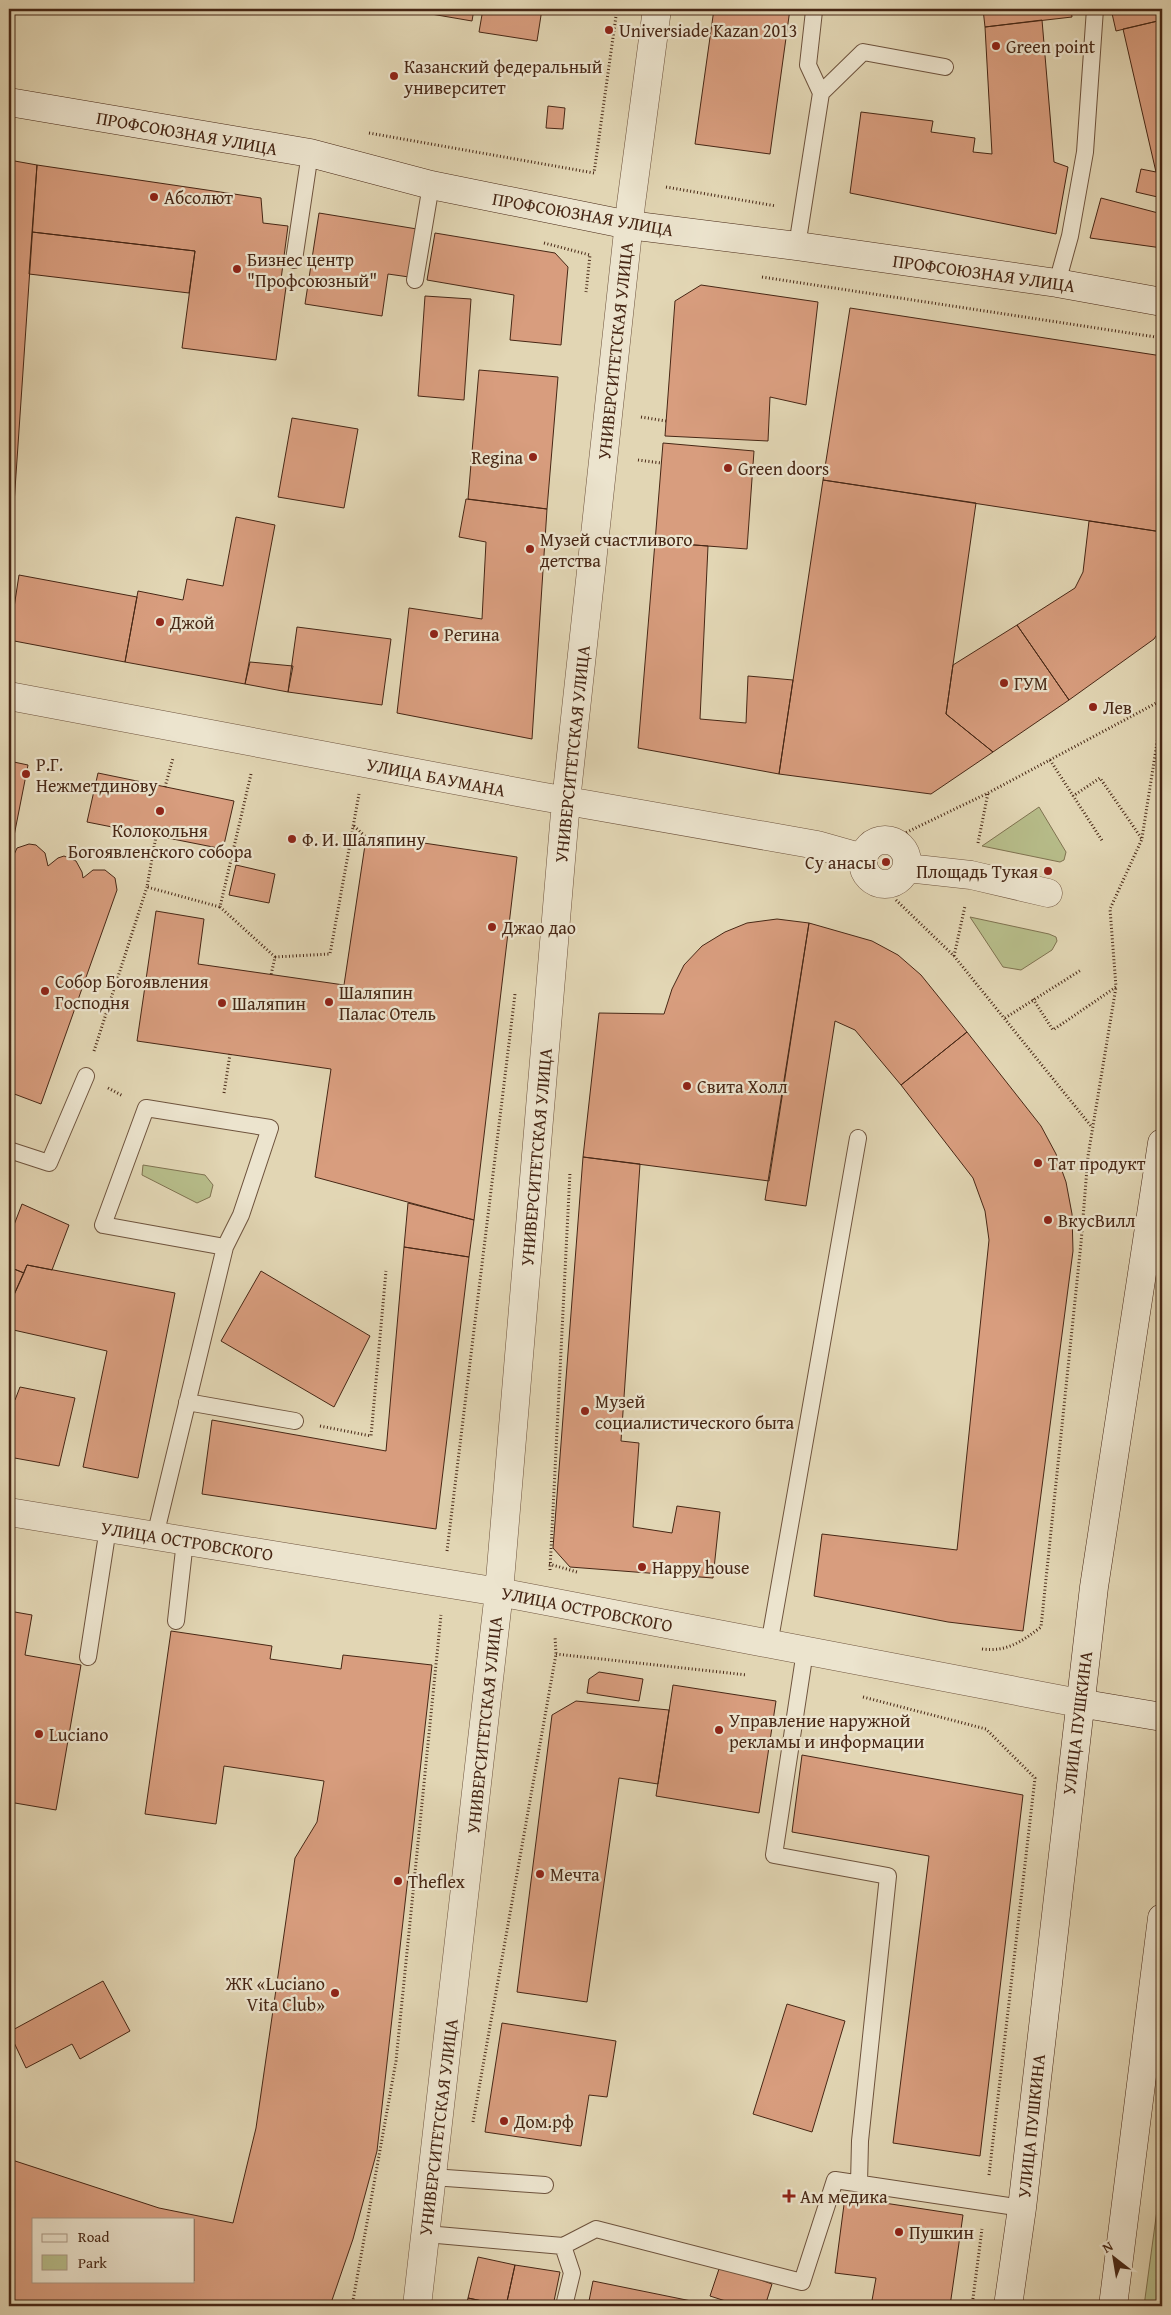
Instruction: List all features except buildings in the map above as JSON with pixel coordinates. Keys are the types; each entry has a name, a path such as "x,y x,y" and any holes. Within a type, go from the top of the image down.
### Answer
{"street":[{"name":"УНИВЕРСИТЕТСКАЯ УЛИЦА","path":"416,2306 426,2234 499,1592 566,801 629,225 657,9"},
{"name":"ПРОФСОЮЗНАЯ УЛИЦА","path":"9,102 310,153 431,185 629,225 797,246 1057,283 1162,302"},
{"name":"УЛИЦА БАУМАНА","path":"9,696 364,764 817,845 863,858"},
{"path":"891,840 903,848 906,854 907,868 897,881 880,884 866,874 863,858 873,843 891,840"},
{"path":"907,868 971,876 1048,893"},
{"name":"УЛИЦА ПУШКИНА","path":"1008,2306 1022,2208 1079,1703 1094,1587 1162,1143"},
{"name":"УЛИЦА ОСТРОВСКОГО","path":"9,1512 499,1592 1079,1703 1162,1717"},
{"path":"1113,2306 1162,1918"}],"lane":[{"path":"1057,283 1070,236 1084,152 1094,9"},
{"path":"797,246 821,93 808,65 814,11"},
{"path":"821,93 863,52 945,67"},
{"path":"294,260 310,153"},
{"path":"415,280 431,185"},
{"path":"9,1150 49,1163 86,1076"},
{"path":"155,1536 225,1247 241,1215 270,1128 146,1108 103,1225 225,1247"},
{"path":"769,1644 858,1138"},
{"path":"187,1402 295,1421"},
{"path":"88,1657 108,1528"},
{"path":"176,1621 185,1541"},
{"path":"805,1651 774,1855 888,1876 860,2141 859,2184"},
{"path":"432,2177 545,2185"},
{"path":"426,2234 563,2246 596,2230 802,2282 835,2180 1022,2208"},
{"path":"563,2246 572,2274 564,2306"}],"path":[{"path":"594,173 617,9"},
{"path":"586,294 590,255"},
{"path":"757,276 1162,338"},
{"path":"641,417 666,422"},
{"path":"638,460 661,463"},
{"path":"891,840 1050,760 1162,700"},
{"path":"998,1651 1022,1641 1041,1627 1092,1126 1116,987 1110,909 1142,839 1162,711"},
{"path":"220,907 259,743"},
{"path":"1050,760 1103,842"},
{"path":"147,887 220,907 275,956 330,954 364,764"},
{"path":"1073,796 1100,778 1142,839"},
{"path":"353,825 370,841"},
{"path":"146,1108 86,1076 147,887 156,836"},
{"path":"880,884 954,956 1092,1126"},
{"path":"271,975 275,956"},
{"path":"1004,1018 1081,970"},
{"path":"352,2306 396,2061 444,1583 516,984"},
{"path":"1033,999 1053,1030 1116,987"},
{"path":"219,1120 230,1054"},
{"path":"472,2130 556,1654 554,1603 549,1564 570,1164"},
{"path":"295,1421 371,1436 386,1271"},
{"path":"972,2306 986,2203 1035,1778 986,1729"},
{"path":"1158,2306 1162,2276"}],"green space":[{"path":"1039,807 1066,852 1064,860 1060,862 982,846"},
{"path":"970,917 1049,934 1056,937 1057,941 1052,950 1021,970 1003,967"},
{"path":"143,1165 205,1175 213,1185 210,1197 197,1203 142,1175"},
{"path":"1162,2173 1162,2306 1144,2306"}],"place":[{"name":"Universiade Kazan 2013","path":"609,30"},
{"name":"Green point","path":"996,46"},
{"name":"Казанский федеральный университет","path":"394,76"},
{"name":"Абсолют","path":"154,197"},
{"name":"Бизнес центр \"Профсоюзный\"","path":"237,269"},
{"name":"Regina","path":"533,457"},
{"name":"Green doors","path":"728,468"},
{"name":"Музей счастливого детства","path":"530,549"},
{"name":"Джой","path":"160,622"},
{"name":"Регина","path":"434,634"},
{"name":"ГУМ","path":"1004,683"},
{"name":"Лев","path":"1093,707"},
{"name":"Р.Г. Нежметдинову","path":"26,774"},
{"name":"Колокольня Богоявленского собора","path":"160,811"},
{"name":"Ф. И. Шаляпину","path":"292,839"},
{"name":"Су анасы","path":"886,862"},
{"name":"Площадь Тукая","path":"1048,871"},
{"name":"Джао дао","path":"492,927"},
{"name":"Собор Богоявления Господня","path":"45,991"},
{"name":"Шаляпин Палас Отель","path":"329,1002"},
{"name":"Шаляпин","path":"222,1003"},
{"name":"Свита Холл","path":"687,1086"},
{"name":"Тат продукт","path":"1038,1163"},
{"name":"ВкусВилл","path":"1048,1220"},
{"name":"Музей социалистического быта","path":"585,1411"},
{"name":"Happy house","path":"642,1567"},
{"name":"Управление наружной рекламы и информации","path":"719,1730"},
{"name":"Luciano","path":"39,1734"},
{"name":"Мечта","path":"540,1874"},
{"name":"Theflex","path":"398,1881"},
{"name":"ЖК «Luciano Vita Club»","path":"335,1993"},
{"name":"Дом.рф","path":"504,2121"},
{"name":"Ам медика","path":"789,2196"},
{"name":"Пушкин","path":"899,2232"}]}
